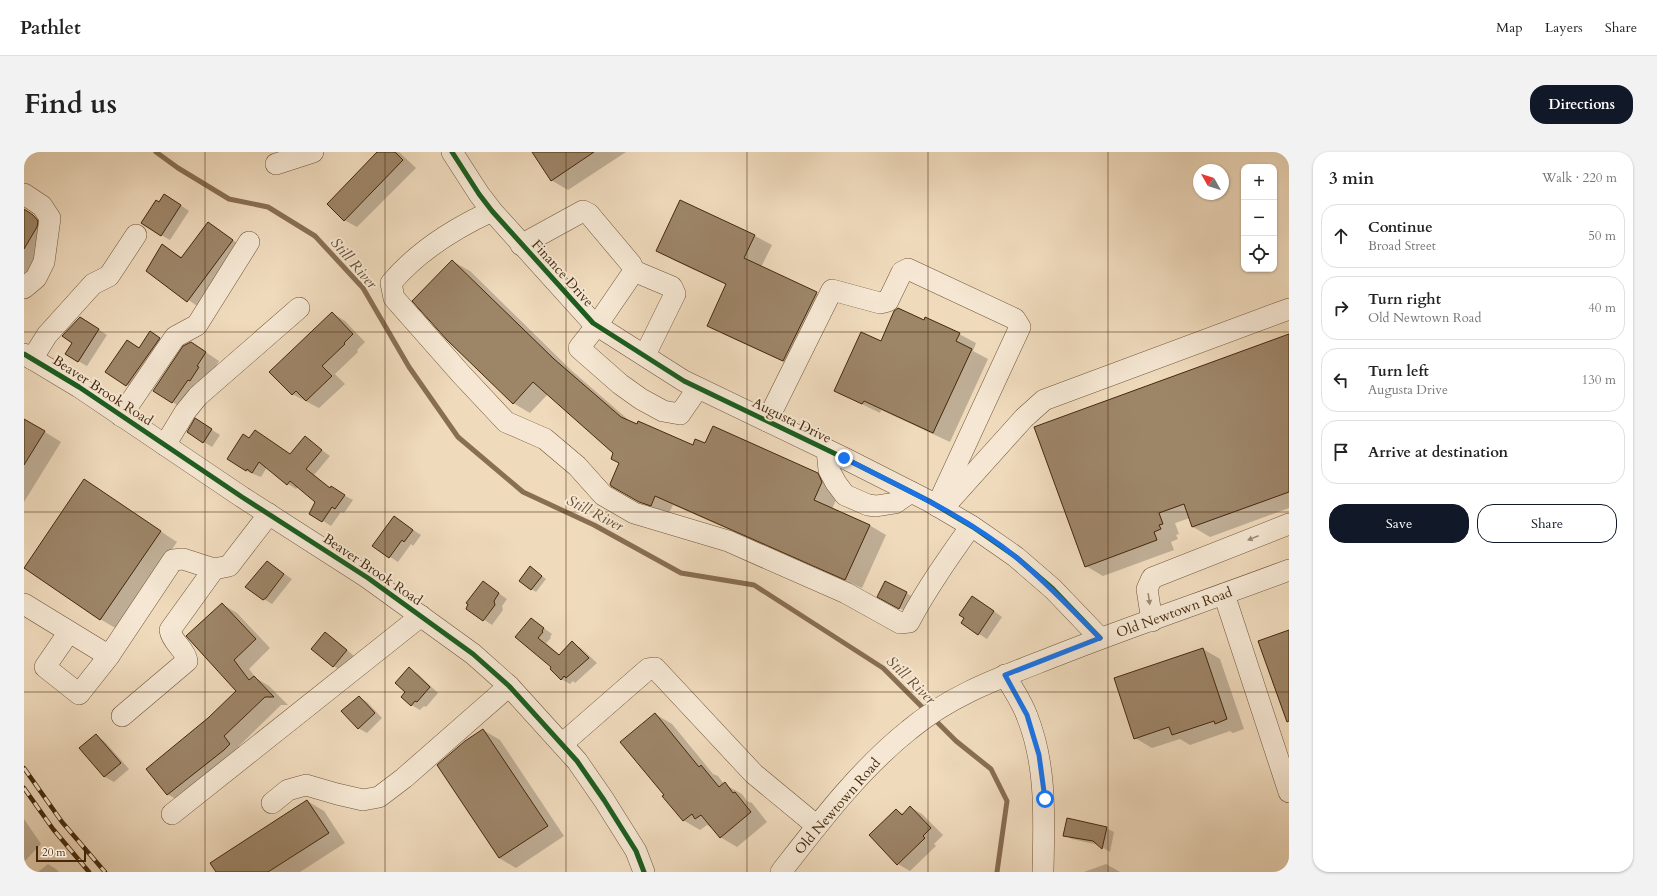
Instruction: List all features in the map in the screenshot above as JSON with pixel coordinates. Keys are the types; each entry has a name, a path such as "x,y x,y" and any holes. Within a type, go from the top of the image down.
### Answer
{"street":[{"path":"276,164 313,152"},
{"name":"Finance Drive","path":"452,152 479,194 492,211 521,245 593,323 691,385"},
{"path":"24,194 42,206 50,218 44,262 36,278 24,288"},
{"path":"492,211 450,232 400,273 391,283 394,298 461,374 506,422 545,439 577,466 603,496 634,513 728,541 846,593 900,623 910,622 919,602 971,526"},
{"path":"521,245 583,211 589,214 631,264 634,271 672,287 675,294 645,355"},
{"path":"28,356 93,284 109,276 136,235"},
{"path":"121,416 175,337 197,325 249,242"},
{"path":"767,421 832,290 880,304 888,301 902,272 908,269 1015,319 1020,327 940,507"},
{"path":"634,271 597,326 579,348 620,384 663,411 680,414 691,385"},
{"path":"165,445 185,412 198,396 299,308"},
{"path":"940,507 1024,418 1044,400 1289,308"},
{"name":"Beaver Brook Road","path":"28,356 79,387 368,578 473,654 510,686 577,761 636,850 644,872"},
{"name":"Augusta Drive","path":"691,385 911,492 940,507 971,526 1016,557 1047,585 1100,638"},
{"path":"827,450 829,470 845,495 868,505 876,506 895,503 911,492"},
{"path":"69,632 45,667 79,694 109,656 173,560 183,559 214,569 229,566 269,514"},
{"path":"1152,621 1148,589 1152,578 1289,524"},
{"path":"122,716 187,662 186,654 171,638 170,630 214,569"},
{"name":"Old Newtown Road","path":"781,872 817,826 866,768 909,729 952,699 1005,675 1100,638 1152,621 1289,570"},
{"path":"1224,594 1289,792"},
{"path":"24,604 109,656"},
{"path":"172,814 420,616"},
{"path":"562,744 648,668 654,668 754,774 817,826"},
{"path":"1005,675 1027,715 1039,755 1045,799 1043,872"},
{"path":"272,803 288,790 306,785 363,800 379,797 404,778 510,686"}],"building":[{"path":"377,152 395,152 403,160 344,221 327,204"},
{"path":"532,152 594,152 551,181"},
{"path":"164,194 181,205 161,236 141,223 156,200 159,202"},
{"path":"680,200 755,235 744,258 817,292 783,361 707,326 726,284 656,251"},
{"path":"24,209 33,215 38,221 37,227 24,249"},
{"path":"208,222 233,240 187,302 146,271 162,244 181,258"},
{"path":"452,260 554,359 621,417 637,424 638,421 693,445 695,439 705,443 713,426 818,473 822,482 814,500 870,525 845,580 655,496 651,506 639,502 611,486 610,484 619,463 611,459 613,453 533,382 513,404 447,340 412,301"},
{"path":"898,308 924,320 925,317 960,333 956,341 972,349 933,433 864,401 862,404 834,391 861,332 881,341 894,311"},
{"path":"332,312 353,334 344,343 345,344 322,366 332,376 306,401 296,391 292,395 269,372"},
{"path":"80,317 99,329 78,362 65,354 72,343 62,336"},
{"path":"150,331 160,338 126,386 105,372 127,340 139,348"},
{"path":"1289,334 1289,492 1192,527 1184,504 1159,513 1163,524 1159,525 1161,529 1154,532 1157,540 1085,567 1034,427"},
{"path":"191,342 206,352 190,381 188,380 172,403 153,391 183,346"},
{"path":"195,418 212,429 203,443 187,432"},
{"path":"24,419 45,431 24,465"},
{"path":"255,430 290,454 305,436 322,450 306,469 330,488 331,486 345,495 335,509 332,507 322,522 309,514 315,502 290,481 287,485 259,462 252,473 227,459 243,434 249,438"},
{"path":"84,479 161,531 100,620 24,568"},
{"path":"394,516 413,530 404,542 402,540 389,558 372,546"},
{"path":"267,561 284,574 263,600 245,587"},
{"path":"530,566 542,576 531,590 519,581"},
{"path":"483,581 499,593 494,601 495,605 483,621 466,609 468,604 466,603"},
{"path":"885,581 907,592 899,609 877,597"},
{"path":"972,596 994,611 978,635 961,623 964,618 959,615"},
{"path":"222,603 256,639 234,660 249,680 254,676 274,697 265,697 224,736 230,744 224,750 167,795 146,769 208,718 236,691 186,636"},
{"path":"531,618 544,628 542,631 543,632 538,638 559,655 572,641 589,658 566,678 564,676 561,680 550,669 551,667 515,637"},
{"path":"1289,630 1289,721 1287,722 1258,641"},
{"path":"325,632 347,650 333,667 311,649"},
{"path":"1203,648 1227,719 1215,724 1214,721 1172,735 1169,727 1134,739 1114,678"},
{"path":"409,667 430,687 417,702 415,701 411,706 401,697 405,692 395,683"},
{"path":"359,696 375,713 358,729 341,711"},
{"path":"655,713 699,767 701,765 719,787 725,782 751,812 720,838 701,815 695,819 692,814 683,821 662,796 664,795 620,742"},
{"path":"483,729 548,826 499,858 437,765 465,741"},
{"path":"96,734 121,763 104,777 79,748"},
{"path":"307,800 329,833 268,872 216,872 210,863"},
{"path":"910,806 931,828 923,836 925,838 897,865 869,835 896,809 902,815"},
{"path":"1067,818 1107,827 1102,849 1093,841 1063,836"}],"waterway":[{"name":"Still River","path":"156,152 178,168 229,199 268,207 315,236 363,288 409,367 458,437 523,492 594,525 681,573 754,585 883,668 926,711"},
{"name":"Still River","path":"933,718 956,741 991,769 1007,801 997,872"}],"railway":[{"path":"24,768 62,822 105,872"},
{"path":"24,788 53,829 89,872"}],"cycle path":[{"path":"452,152 479,194 492,211 593,323 684,381 844,458 929,501 973,527 1016,557 1053,589 1100,638"},
{"path":"24,354 79,387 242,497 368,578 473,654 509,686 577,761 636,851 644,872"}],"route":[{"path":"844,458 929,501 973,527 1016,557 1053,589 1100,638 1005,675 1027,715 1039,755 1045,799"}]}
